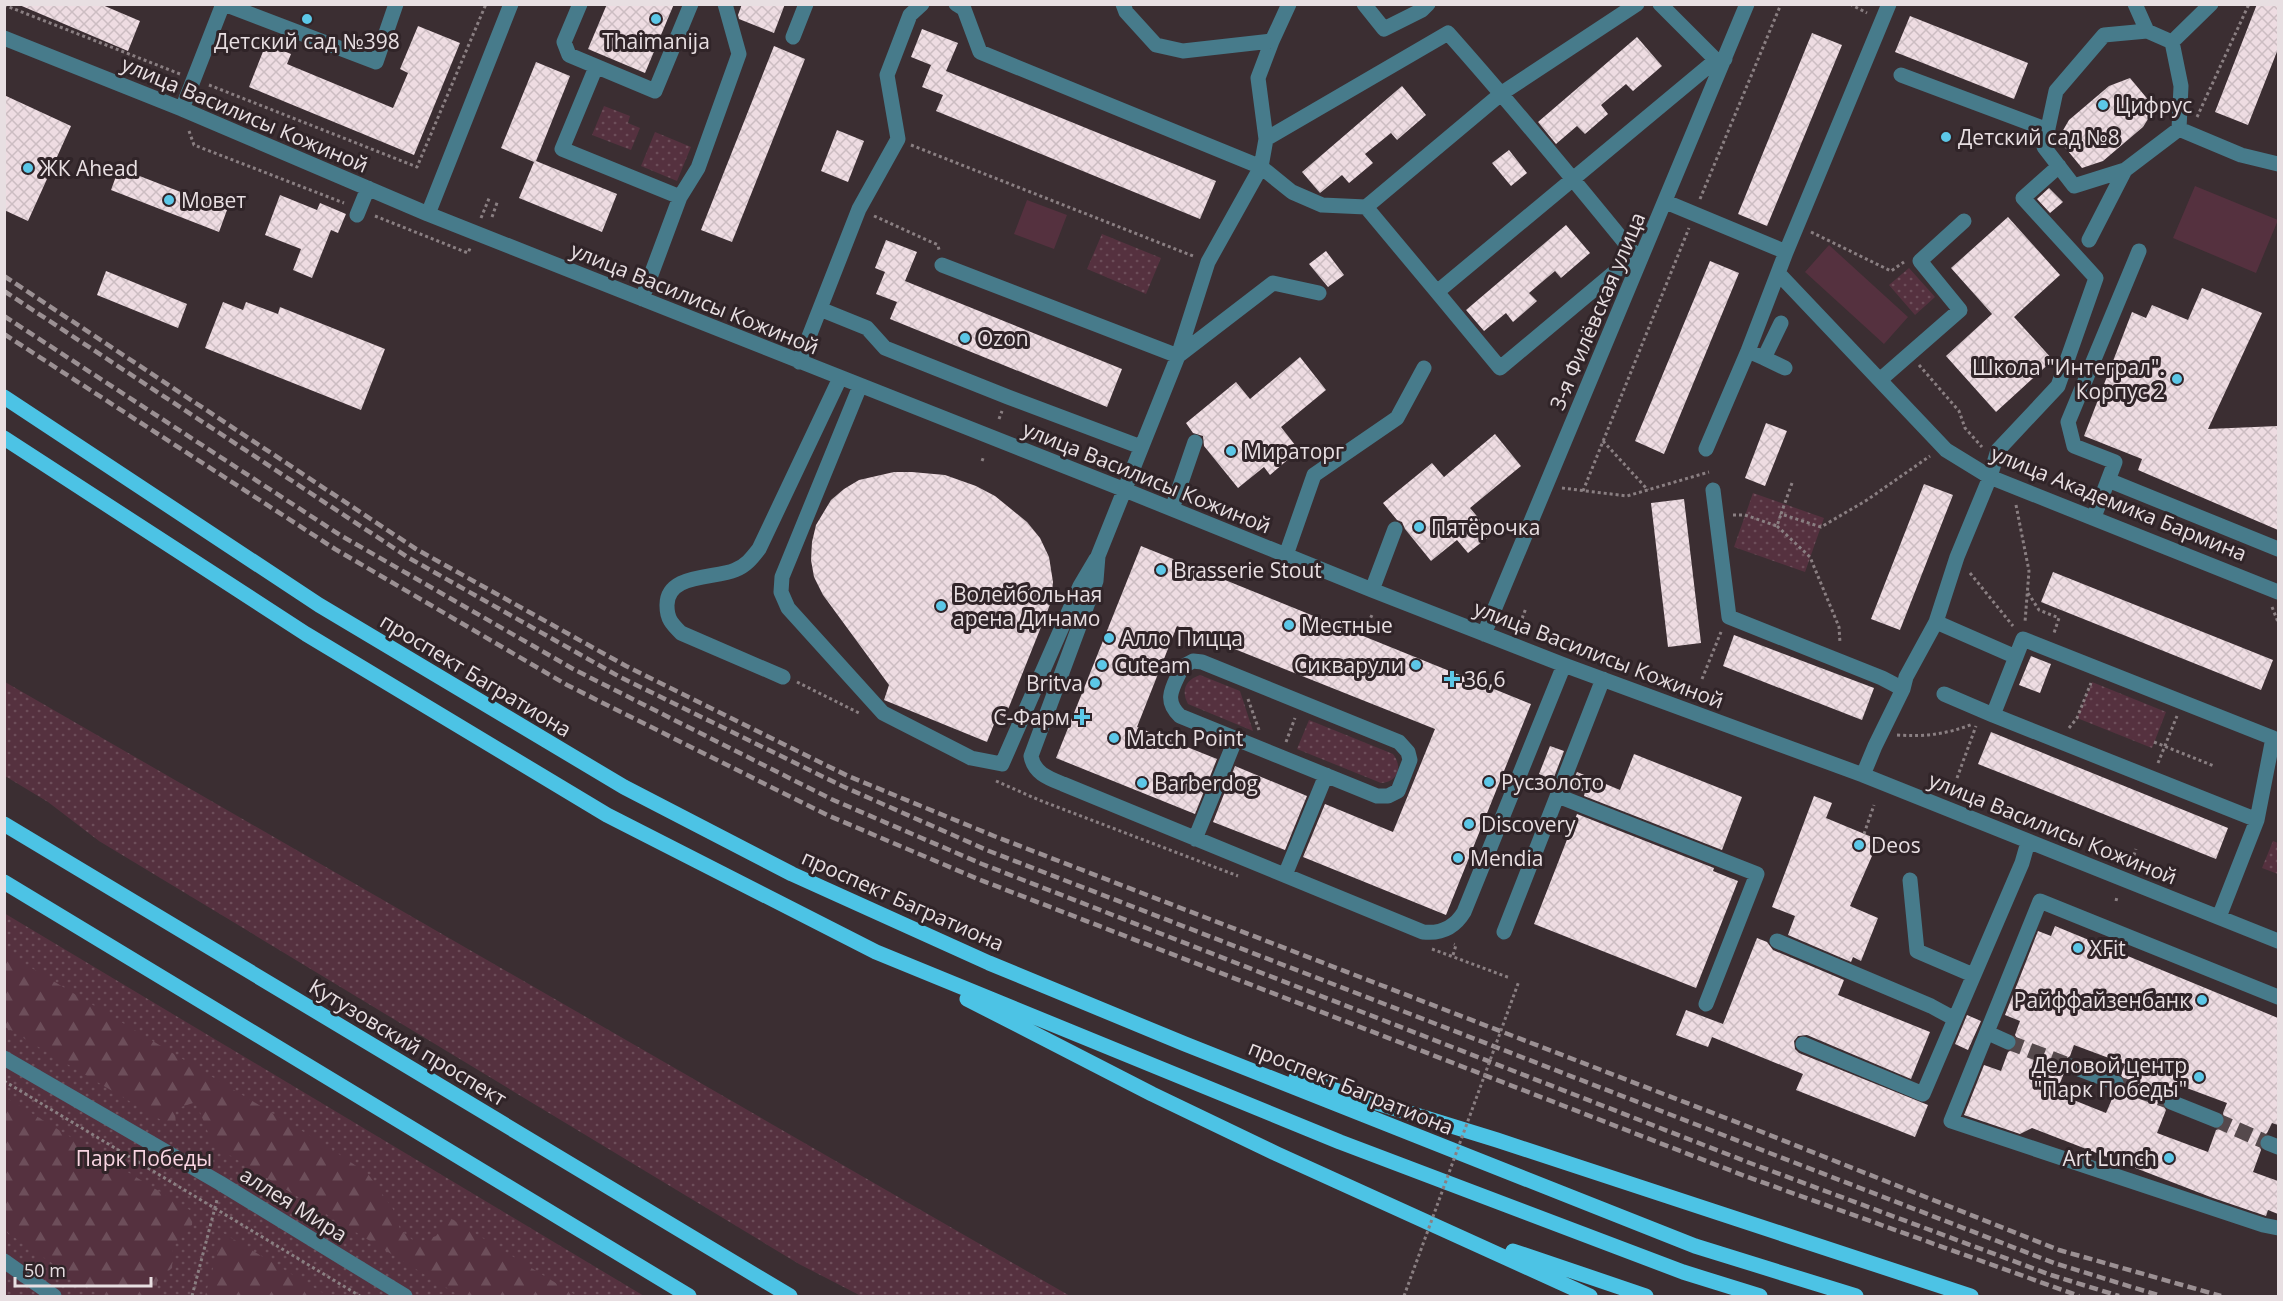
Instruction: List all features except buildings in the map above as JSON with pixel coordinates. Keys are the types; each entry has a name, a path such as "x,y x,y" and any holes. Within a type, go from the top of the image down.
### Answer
{"main road":[{"name":"проспект Багратиона","path":"4,397 319,605 624,788 792,874 989,963 1185,1044 1695,1246 1856,1296"},
{"path":"4,438 306,634 607,815 1162,1099 1277,1154 1590,1296"},
{"name":"Кутузовский проспект","path":"4,824 790,1296"},
{"path":"4,882 689,1296"},
{"path":"876,952 1340,1142 1683,1272 1760,1296"},
{"path":"1185,1044 1509,1144 1971,1296"},
{"path":"1439,1226 1646,1296"}],"street":[{"path":"182,109 224,4 376,62 396,4"},
{"path":"428,214 511,4"},
{"path":"580,4 564,42 569,55 655,92 692,4"},
{"path":"642,299 680,197 698,168 739,54 725,4"},
{"path":"793,37 806,4"},
{"path":"800,362 859,209 898,140 887,75 910,15 922,4"},
{"path":"956,4 964,9 981,52 1261,167 1292,192 1322,205 1366,207 1502,93 1637,4"},
{"path":"1123,4 1126,12 1156,45 1183,51 1272,41"},
{"path":"860,386 782,577 781,592 788,608 884,713 971,758 1002,764 1080,586 1098,556 1178,356 1208,262 1261,167 1266,139 1258,78 1289,4"},
{"path":"1364,4 1384,28 1422,10 1428,4"},
{"path":"1437,292 1721,59 1660,4"},
{"name":"3-я Филёвская улица","path":"1484,634 1636,260 1666,202 1721,59 1747,4"},
{"path":"1706,449 1889,4"},
{"path":"2135,4 2147,31"},
{"path":"2172,42 2211,4"},
{"path":"2172,42 2147,31 2104,35 2056,91 2044,147 2074,186 2125,170 2184,131"},
{"path":"1266,139 1448,33 1502,93 1636,260 1500,368 1366,207"},
{"name":"улица Василисы Кожиной","path":"4,38 182,109 428,214 1371,590 1863,776 2278,941"},
{"path":"2172,42 2181,87 2184,131"},
{"path":"596,67 562,149 680,197"},
{"path":"1901,75 2048,130"},
{"path":"2184,131 2241,155 2278,164"},
{"path":"1863,776 1903,689 1906,677 1936,622 1998,450 2058,386 2096,278 2023,198 2059,166"},
{"path":"2089,240 2125,170"},
{"path":"358,212 368,188"},
{"path":"1666,202 1786,252"},
{"path":"1881,380 1960,310 1920,261 1964,221"},
{"path":"2094,517 2115,462 2074,446 2068,422 2139,251"},
{"path":"942,265 1178,356"},
{"name":"улица Академика Бармина","path":"1778,273 1946,450 1990,477 2278,592"},
{"path":"1178,356 1273,283 1319,293"},
{"path":"820,309 867,328 885,348 1141,447"},
{"path":"1764,358 1781,322"},
{"path":"1748,351 1785,368"},
{"path":"1286,555 1314,475 1397,418 1424,368"},
{"path":"783,677 681,633 669,621 666,603 674,587 687,581 734,571 748,563 759,549 840,378"},
{"path":"1172,509 1195,442"},
{"path":"2108,480 2278,549"},
{"path":"1713,490 1728,617 1903,689"},
{"path":"1371,590 1395,529"},
{"path":"1098,556 1096,581 1031,756 1033,765 1043,776 1423,932 1438,932 1450,927 1464,912 1564,664"},
{"path":"1936,622 2016,657"},
{"path":"1993,715 2023,639 2273,738 2257,820 2219,917"},
{"path":"1189,662 1203,662 1240,678 1399,742 1410,760 1398,790 1388,796 1377,796 1273,754 1180,716 1169,697 1182,667 1189,662"},
{"path":"1504,932 1603,679"},
{"path":"1944,694 2257,820"},
{"path":"1195,839 1236,738"},
{"path":"1285,875 1326,775"},
{"path":"1558,796 1756,874 1706,1004"},
{"path":"1803,1044 1923,1094 2022,863 2028,842"},
{"path":"1910,880 1917,951 1973,975"},
{"path":"2278,997 2040,901 1951,1121 2263,1225 2278,1228"},
{"path":"1777,941 1931,1005 1954,1019"},
{"path":"1988,1033 2008,1042"},
{"name":"аллея Мира","path":"4,1058 220,1183 405,1296"},
{"path":"2070,1066 2116,1083"},
{"path":"2171,1102 2216,1120"},
{"path":"4,1261 54,1296"}],"path":[{"path":"4,6 417,167 486,4"},
{"path":"1583,491 1694,214 1782,4"},
{"path":"2184,131 2249,4"},
{"path":"898,140 1208,262"},
{"path":"194,146 358,212 468,253"},
{"path":"492,217 498,200"},
{"path":"859,209 938,245 942,265"},
{"path":"1798,227 1891,270 1909,258 1920,261"},
{"path":"1910,355 1959,411 1965,428 1995,461"},
{"path":"1603,441 1648,490"},
{"path":"1781,514 1821,527 1867,500 1934,453"},
{"path":"982,461 984,456"},
{"path":"1546,486 1627,496 1709,472 1713,490"},
{"path":"1777,526 1792,483"},
{"path":"2016,505 2029,571 2023,639"},
{"path":"1716,516 1745,515 1777,526 1810,557 1839,627 1842,662"},
{"path":"1958,557 2023,639"},
{"path":"2027,592 2039,609 2059,618 2050,650"},
{"path":"1520,624 1526,608"},
{"path":"1363,634 1372,615"},
{"path":"1702,679 1728,617"},
{"path":"2059,741 2077,718 2092,682 2079,661"},
{"path":"1240,678 1273,754"},
{"path":"1273,754 1302,702"},
{"path":"2152,778 2182,702"},
{"path":"1881,733 1911,736 1950,733 1977,722 1957,778"},
{"path":"2154,742 2214,766"},
{"path":"1864,834 1874,805"},
{"path":"2132,861 2136,849"},
{"path":"1453,955 1456,945"},
{"path":"1404,1296 1519,981"},
{"path":"4,1081 360,1296"},
{"path":"192,1296 216,1208 220,1183"}],"green space":[{"path":"604,106 630,116 628,123 640,128 631,150 592,135"},
{"path":"655,132 691,147 677,181 641,166"},
{"path":"2195,186 2278,220 2256,273 2173,238"},
{"path":"1027,200 1067,215 1054,249 1014,234"},
{"path":"1102,234 1161,258 1146,294 1087,269"},
{"path":"1829,245 1908,317 1884,344 1805,272"},
{"path":"1909,268 1935,297 1915,315 1889,285"},
{"path":"1753,493 1824,518 1805,572 1734,547"},
{"path":"1200,675 1240,691 1253,731 1188,704 1185,695 1186,686"},
{"path":"5,682 1070,1296 861,1296 799,1264 99,841 48,802 5,776"},
{"path":"2092,682 2166,712 2152,748 2077,718"},
{"path":"1309,720 1393,754 1398,764 1395,777 1381,783 1297,749"},
{"path":"2273,841 2278,843 2278,874 2262,868"},
{"name":"Парк Победы","path":"4,913 644,1296 5,1296"},
{"path":"5,952 327,1146 368,1174 393,1209 400,1229 416,1243 436,1236 450,1218 577,1296 460,1296 226,1153 211,1140 196,1102 175,1109 176,1129 5,1027"},
{"path":"5,1097 193,1212 192,1225 173,1246 172,1268 157,1282 157,1296 100,1296 5,1231"},
{"path":"223,1233 328,1296 205,1296"}],"tunnel":[{"path":"2008,1042 2071,1066"},
{"path":"2116,1083 2171,1102"},
{"path":"2216,1120 2268,1143"}],"railway":[{"path":"4,276 416,549 626,666 848,776 994,836 1757,1130 2059,1250 2221,1296"},
{"path":"4,291 409,558 620,677 842,786 989,851 2054,1263 2161,1296"},
{"path":"4,316 340,535 575,670 831,799 982,864 1750,1163 2051,1275 2119,1296"},
{"path":"4,334 335,549 567,685 827,815 978,879 1745,1176 2079,1296"}],"place":[{"name":"Детский сад №398","path":"307,19"},
{"name":"Thaimanija","path":"656,19"},
{"name":"Цифрус","path":"2103,105"},
{"name":"Детский сад №8","path":"1946,137"},
{"name":"ЖК Ahead","path":"28,168"},
{"name":"Мовет","path":"169,200"},
{"name":"Ozon","path":"965,338"},
{"name":"Школа \"Интеграл\". Корпус 2","path":"2177,379"},
{"name":"Мираторг","path":"1231,451"},
{"name":"Пятёрочка","path":"1419,527"},
{"name":"Brasserie Stout","path":"1161,570"},
{"name":"Волейбольная арена Динамо","path":"941,606"},
{"name":"Местные","path":"1289,625"},
{"name":"Алло Пицца","path":"1109,638"},
{"name":"Cuteam","path":"1102,665"},
{"name":"Сикварули","path":"1416,665"},
{"name":"36,6","path":"1452,679"},
{"name":"Britva","path":"1095,683"},
{"name":"C-Фарм","path":"1082,717"},
{"name":"Match Point","path":"1114,738"},
{"name":"Русзолото","path":"1489,782"},
{"name":"Barberdog","path":"1142,783"},
{"name":"Discovery","path":"1469,824"},
{"name":"Deos","path":"1859,845"},
{"name":"Mendia","path":"1458,858"},
{"name":"XFit","path":"2078,948"},
{"name":"Райффайзенбанк","path":"2202,1000"},
{"name":"Деловой центр \"Парк Победы\"","path":"2199,1077"},
{"name":"Art Lunch","path":"2169,1158"}]}
